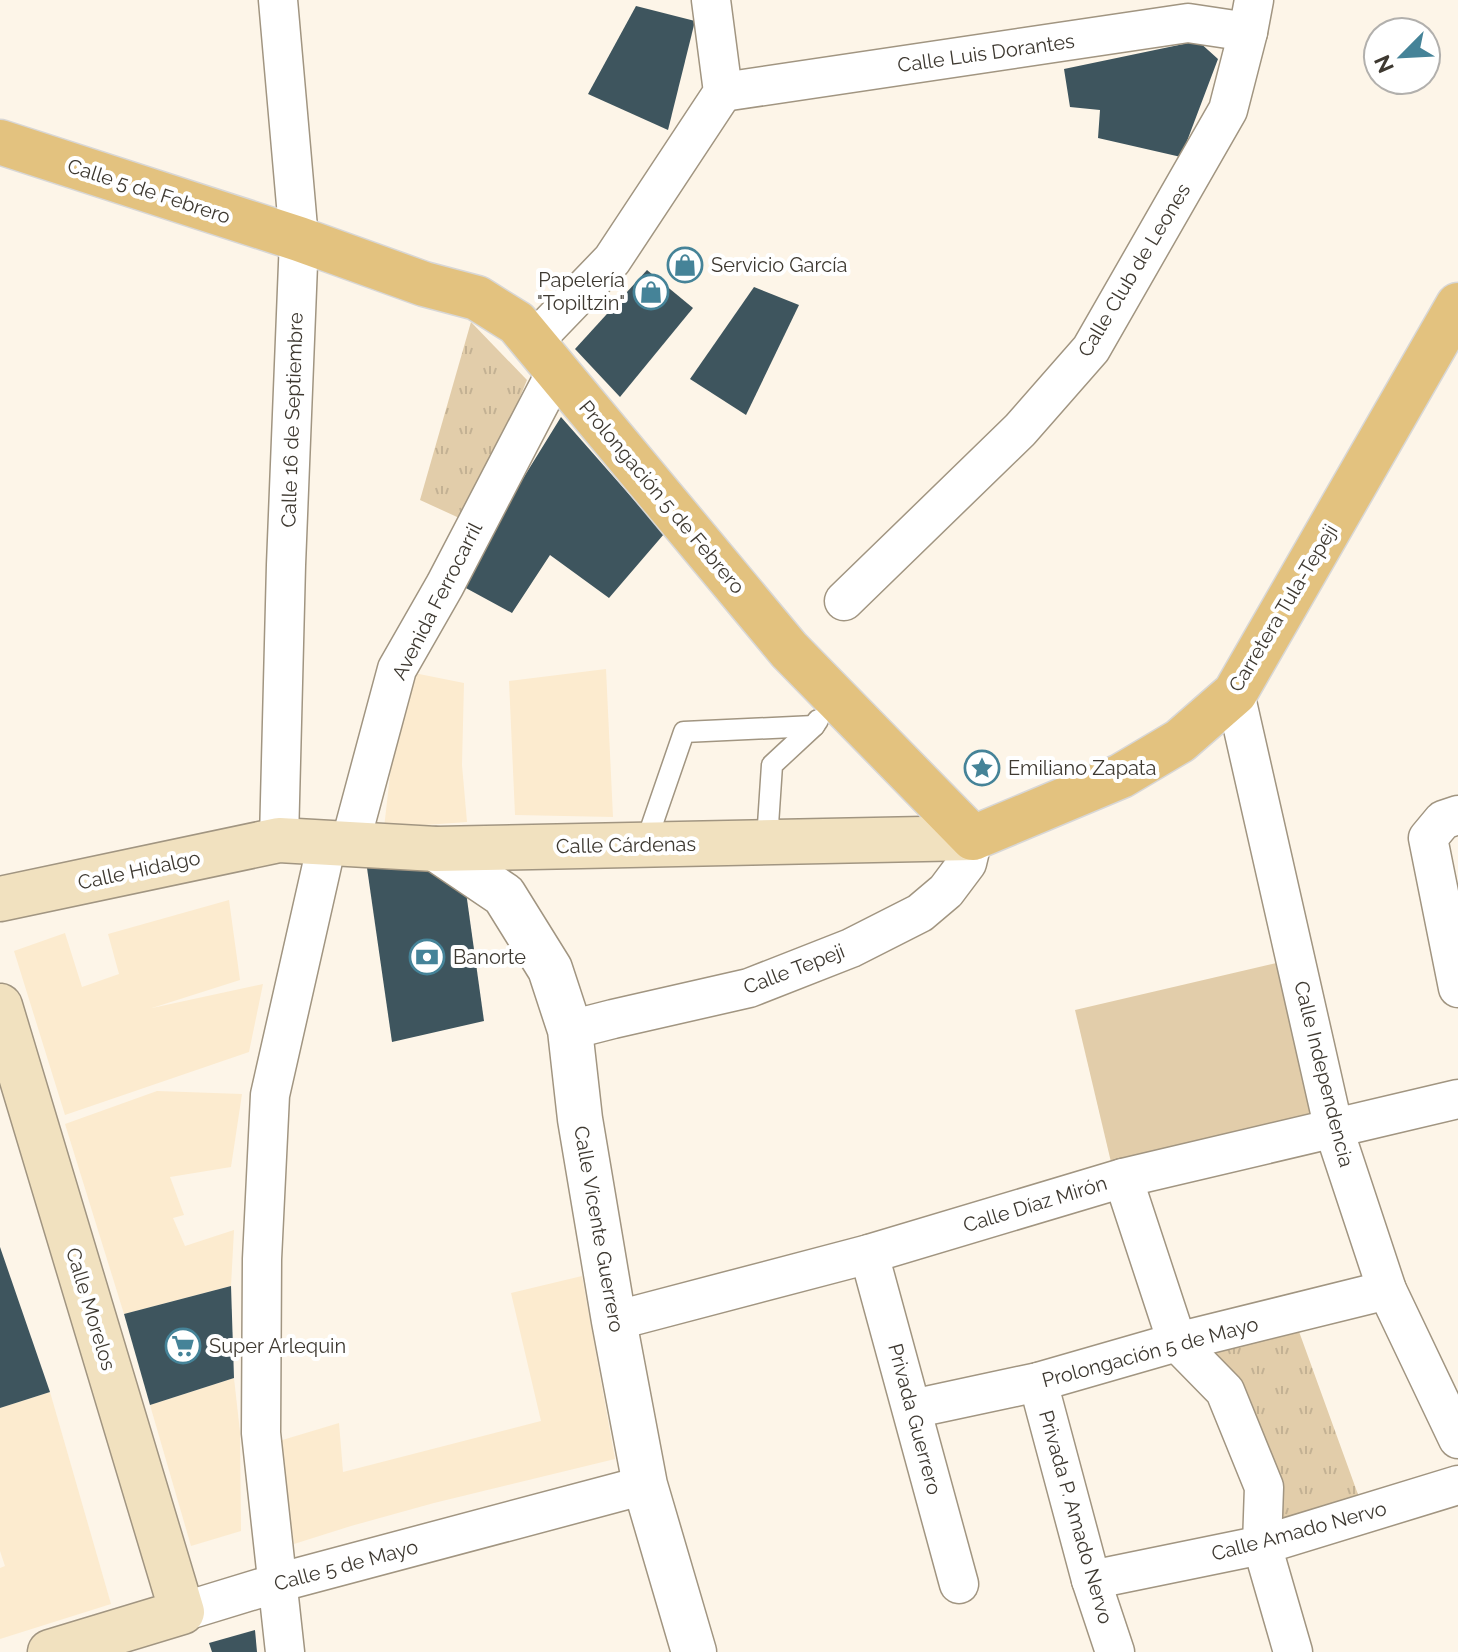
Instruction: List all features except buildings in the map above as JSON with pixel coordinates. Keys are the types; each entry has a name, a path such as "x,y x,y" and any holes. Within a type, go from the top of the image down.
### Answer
{"main road":[{"name":"Calle 5 de Febrero","path":"0,142 299,239"},
{"name":"Prolongación 5 de Febrero","path":"299,239 424,284 477,298 517,323 789,650 824,710 973,838"},
{"name":"Carretera Tula-Tepeji","path":"973,838 1121,776 1180,741 1235,693 1458,305"},
{"name":"Calle Cárdenas","path":"279,840 436,849 973,838"},
{"name":"Calle Hidalgo","path":"0,899 279,840"},
{"name":"Calle Morelos","path":"0,1006 182,1612"},
{"name":"Calle 5 de Mayo","path":"50,1652 182,1612"}],"street":[{"name":"Calle 16 de Septiembre","path":"278,0 299,239 279,840"},
{"path":"711,0 723,92"},
{"name":"Calle Luis Dorantes","path":"723,92 1251,16"},
{"name":"Calle Club de Leones","path":"844,601 1020,430 1091,349 1228,110 1251,16"},
{"name":"Avenida Ferrocarril","path":"285,1652 261,1433 262,1259 270,1095 339,844 397,669 445,585 545,356 723,92"},
{"name":"Calle Independencia","path":"1235,693 1334,1130 1387,1290 1458,1439"},
{"path":"1450,817 1428,838 1458,988"},
{"name":"Calle Tepeji","path":"570,1030 749,988 851,948 920,913 946,891 967,863 973,838"},
{"name":"Calle Vicente Guerrero","path":"436,849 504,895 550,969 570,1030 580,1119 645,1485 694,1652"},
{"name":"Calle Díaz Mirón","path":"614,1321 869,1254 1123,1178 1458,1099"},
{"path":"1123,1178 1177,1342 1225,1391 1264,1487 1262,1545 1293,1652"},
{"name":"Privada Guerrero","path":"869,1254 959,1584"},
{"name":"Prolongación 5 de Mayo","path":"912,1409 1038,1382 1177,1342 1387,1290"},
{"name":"Privada P. Amado Nervo","path":"1038,1382 1091,1580 1115,1652"},
{"name":"Calle 5 de Mayo","path":"182,1612 277,1583 645,1485"},
{"name":"Calle Amado Nervo","path":"1091,1580 1262,1545 1458,1485"}],"lane":[{"path":"795,842 768,825 772,765 824,710"},
{"path":"645,845 684,732 824,710"}],"shaded area":[{"path":"606,669 613,817 515,815 509,681"},
{"path":"414,673 464,683 462,765 467,822 384,828 392,758"},
{"path":"229,900 240,980 152,1008 263,984 249,1052 65,1115 14,951 65,933 82,987 119,974 108,934"},
{"path":"157,1091 242,1094 231,1167 170,1177 184,1215 173,1218 185,1246 234,1230 231,1286 124,1314 65,1124"},
{"path":"582,1276 615,1459 434,1503 294,1544 279,1441 339,1423 343,1472 541,1421 511,1293"},
{"path":"234,1378 240,1432 241,1531 191,1546 150,1405"},
{"path":"50,1392 111,1604 0,1639 0,1568 5,1566 0,1551 0,1408"}],"green space":[{"path":"471,322 527,380 468,522 420,500"},
{"path":"1285,961 1316,1115 1111,1162 1075,1010"},
{"path":"1297,1326 1360,1500 1277,1524 1281,1479 1243,1385 1203,1352"}],"place":[{"name":"Servicio García","path":"685,265"},
{"name":"Papelería \"Topiltzin\"","path":"651,292"},
{"name":"Emiliano Zapata","path":"982,768"},
{"name":"Banorte","path":"427,957"},
{"name":"Super Arlequin","path":"183,1346"}]}
